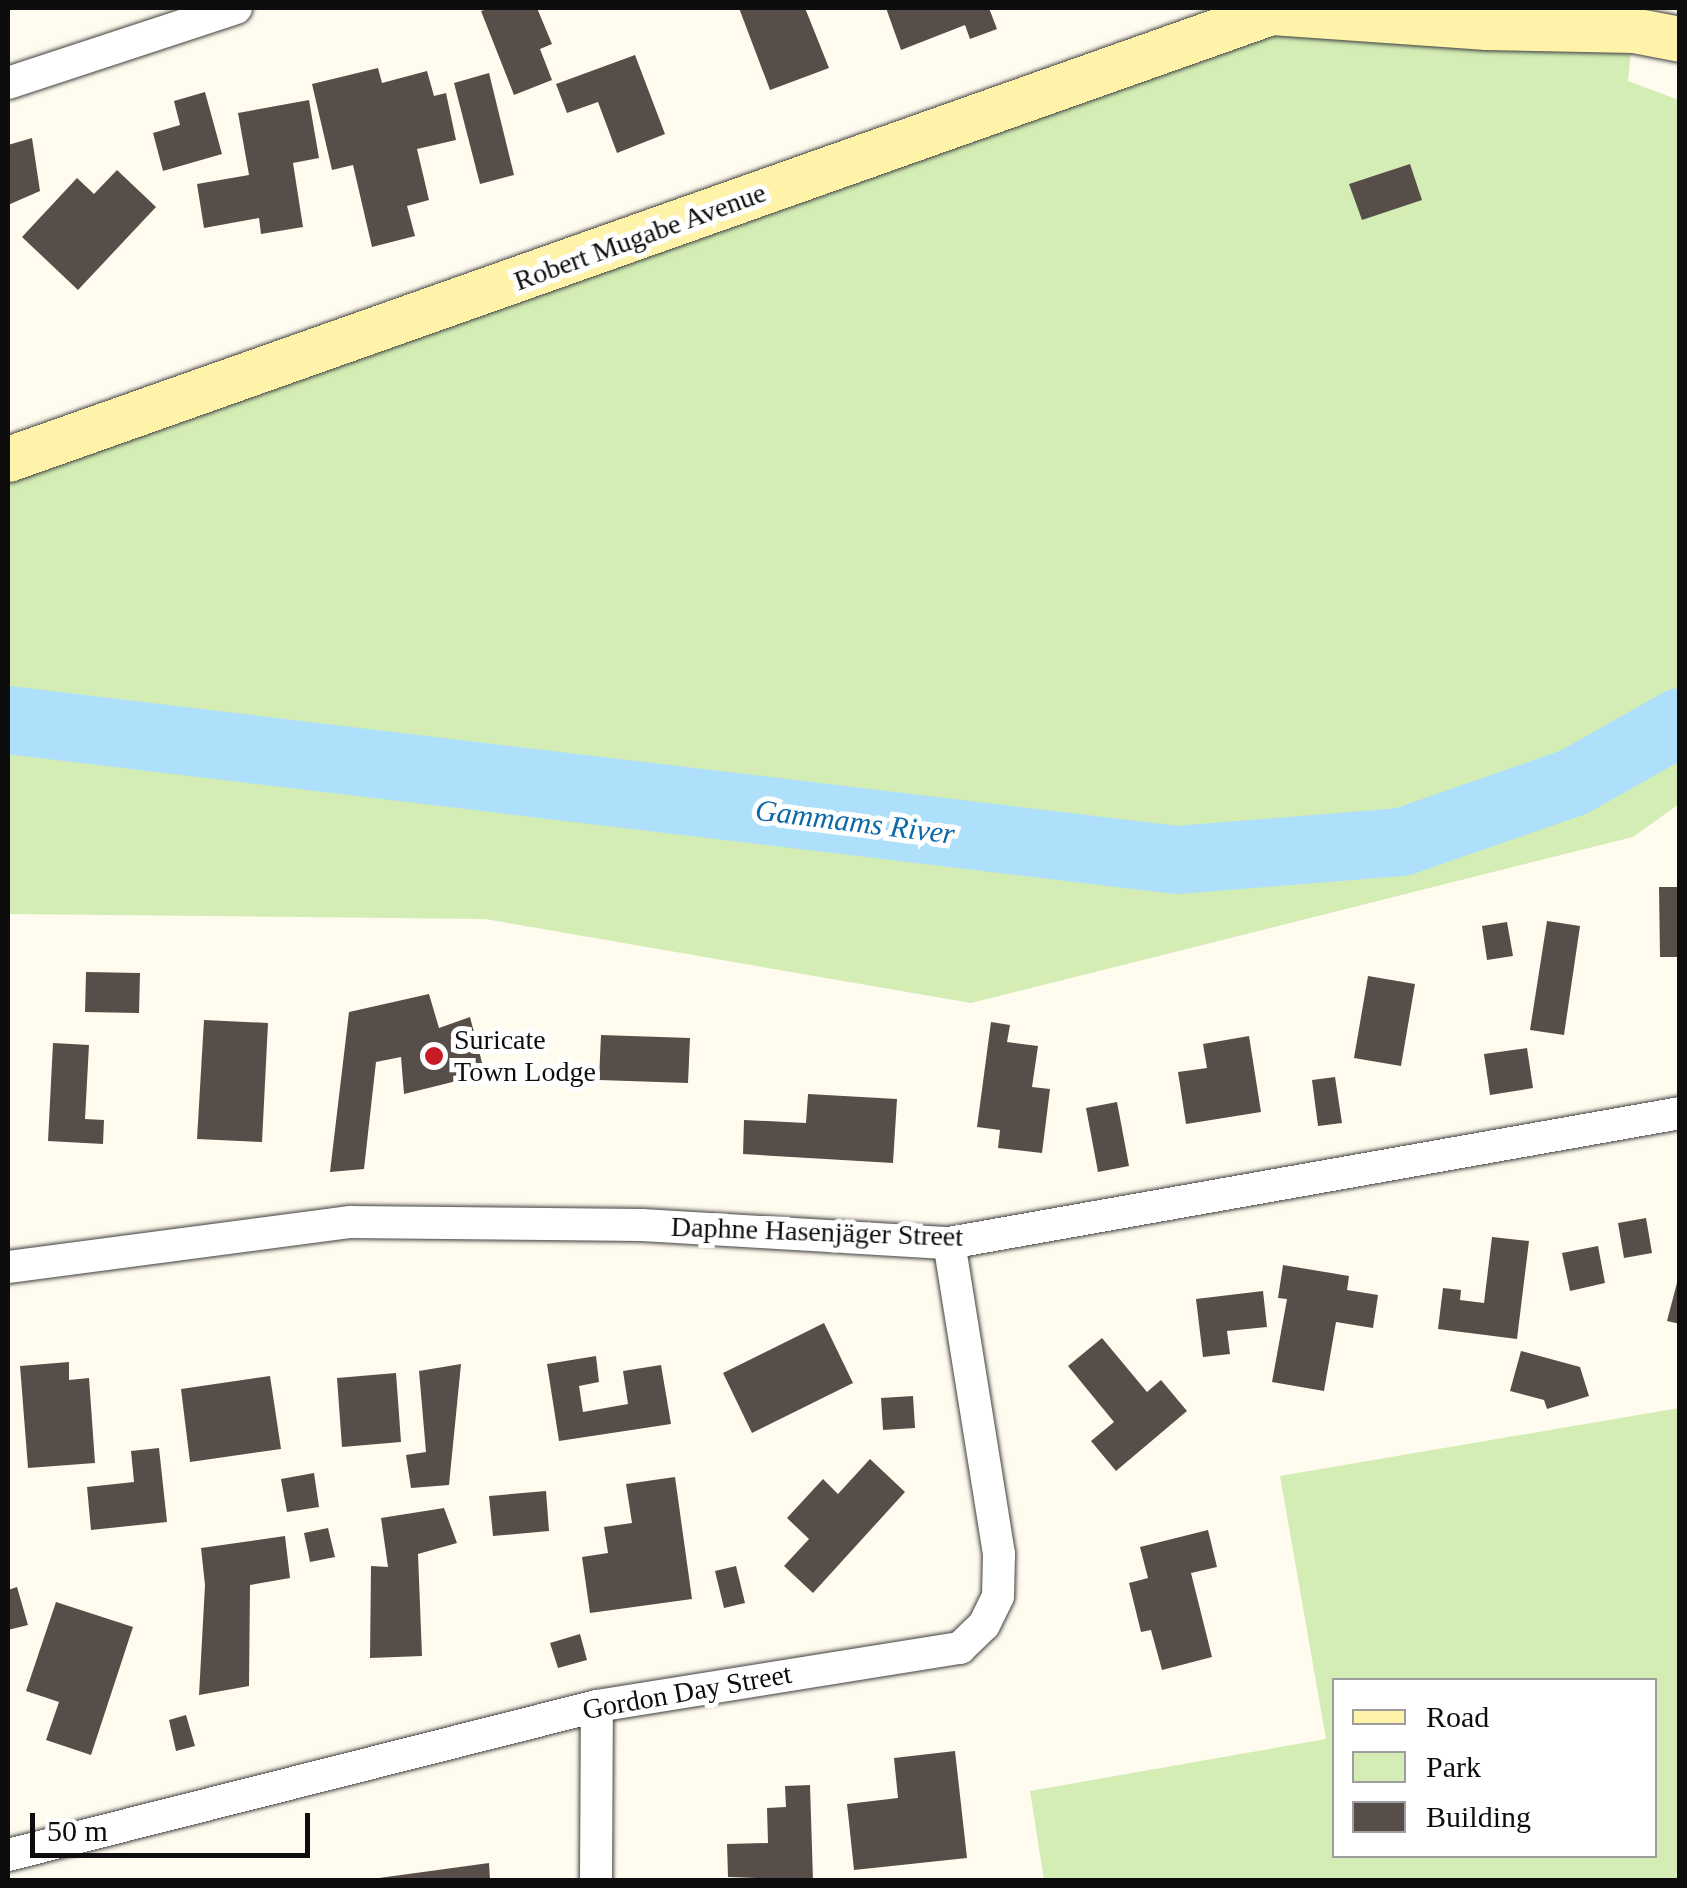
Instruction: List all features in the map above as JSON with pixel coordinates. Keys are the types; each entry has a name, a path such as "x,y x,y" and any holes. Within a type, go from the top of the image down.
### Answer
{"main road":[{"name":"Robert Mugabe Avenue","path":"8,459 1277,10 1486,27 1652,34"}],"street":[{"path":"8,83 236,8"},
{"name":"Daphne Hasenjäger Street","path":"8,1267 350,1222 642,1225 949,1243 1680,1113"},
{"name":"Gordon Day Street","path":"8,1856 597,1706 960,1648 984,1626 998,1596 999,1554 949,1243"},
{"path":"596,1880 597,1706"}],"green space":[{"path":"1272,12 1633,30 1628,81 1679,100 1679,804 1633,837 971,1003 485,919 8,914 8,459"},
{"path":"1679,1408 1679,1880 1044,1880 1030,1791 1326,1739 1280,1476"}],"building":[{"path":"537,8 552,44 540,49 552,80 514,95 481,11"},
{"path":"739,8 805,8 829,68 770,90"},
{"path":"886,8 989,8 997,29 970,39 965,25 901,50"},
{"path":"635,55 665,134 617,153 598,102 567,113 556,84"},
{"path":"378,68 382,83 427,71 434,96 446,93 456,140 417,149 429,200 407,206 415,236 372,247 353,165 332,170 312,84"},
{"path":"489,73 514,175 480,184 454,83"},
{"path":"205,92 222,154 163,171 153,133 180,125 174,101"},
{"path":"309,100 319,158 293,163 303,227 261,234 259,218 204,228 197,184 249,175 238,113"},
{"path":"32,138 40,191 8,205 8,145"},
{"path":"1410,164 1422,200 1362,220 1349,184"},
{"path":"117,170 156,207 78,290 22,237 77,178 94,194"},
{"path":"1659,887 1680,887 1680,957 1660,957"},
{"path":"1547,921 1580,926 1564,1035 1530,1030"},
{"path":"1507,922 1513,956 1487,960 1482,926"},
{"path":"86,972 140,973 139,1013 85,1012"},
{"path":"1368,976 1415,984 1401,1066 1354,1058"},
{"path":"429,994 439,1028 470,1017 485,1074 404,1094 401,1057 376,1062 364,1169 330,1172 349,1012"},
{"path":"204,1020 268,1023 262,1142 197,1139"},
{"path":"991,1022 1010,1025 1007,1042 1038,1046 1032,1087 1050,1089 1042,1153 998,1148 1000,1130 977,1127"},
{"path":"601,1035 690,1038 688,1083 599,1080"},
{"path":"1249,1036 1261,1112 1186,1124 1178,1072 1207,1068 1203,1044"},
{"path":"53,1043 89,1045 85,1119 104,1120 103,1144 48,1141"},
{"path":"1527,1048 1533,1088 1490,1095 1484,1054"},
{"path":"1335,1077 1342,1123 1318,1126 1312,1080"},
{"path":"808,1094 897,1099 893,1163 743,1154 744,1120 806,1123"},
{"path":"1117,1102 1129,1166 1098,1172 1086,1108"},
{"path":"1646,1218 1652,1253 1624,1258 1618,1223"},
{"path":"1492,1237 1529,1241 1517,1339 1438,1329 1443,1288 1461,1290 1460,1300 1484,1303"},
{"path":"1598,1246 1605,1283 1570,1291 1562,1253"},
{"path":"1283,1265 1349,1276 1347,1290 1378,1295 1373,1328 1336,1322 1324,1391 1272,1382 1287,1299 1278,1298"},
{"path":"1680,1279 1680,1324 1667,1321"},
{"path":"1263,1291 1267,1327 1227,1331 1230,1354 1203,1357 1196,1299"},
{"path":"824,1323 853,1383 752,1433 723,1373"},
{"path":"1102,1338 1147,1392 1161,1380 1187,1411 1116,1471 1091,1441 1114,1422 1068,1366"},
{"path":"1521,1351 1580,1367 1589,1396 1547,1409 1544,1400 1510,1391"},
{"path":"596,1356 599,1382 579,1386 583,1412 628,1404 623,1371 661,1365 671,1424 559,1441 547,1364"},
{"path":"69,1362 69,1380 89,1378 95,1463 28,1468 20,1366"},
{"path":"461,1364 449,1485 411,1488 406,1455 426,1452 419,1371"},
{"path":"396,1373 401,1442 342,1447 337,1378"},
{"path":"270,1376 281,1449 190,1462 181,1389"},
{"path":"913,1396 915,1428 883,1430 881,1398"},
{"path":"159,1448 167,1522 91,1530 87,1487 134,1482 131,1451"},
{"path":"870,1459 905,1492 813,1593 784,1566 809,1539 787,1518 823,1479 838,1494"},
{"path":"314,1473 319,1507 287,1512 281,1479"},
{"path":"675,1477 692,1599 590,1613 582,1557 608,1553 604,1527 632,1523 626,1484"},
{"path":"546,1491 549,1531 493,1536 489,1496"},
{"path":"444,1508 457,1543 418,1554 422,1656 370,1658 371,1566 388,1567 381,1518"},
{"path":"328,1528 335,1557 310,1562 304,1533"},
{"path":"1208,1530 1217,1567 1191,1573 1212,1657 1162,1670 1151,1630 1141,1632 1129,1583 1148,1578 1140,1547"},
{"path":"285,1536 290,1578 250,1585 249,1686 199,1695 205,1585 201,1548"},
{"path":"736,1566 745,1603 724,1608 715,1571"},
{"path":"17,1587 28,1625 8,1630 8,1590"},
{"path":"56,1602 133,1627 91,1755 46,1740 59,1702 26,1691"},
{"path":"580,1634 587,1660 558,1668 550,1643"},
{"path":"186,1715 195,1746 176,1751 169,1720"},
{"path":"955,1751 967,1858 854,1870 847,1804 898,1798 894,1758"},
{"path":"810,1785 813,1880 728,1877 727,1844 768,1843 767,1808 786,1807 785,1786"},
{"path":"489,1863 490,1880 379,1880 379,1878"}],"waterway":[{"name":"Gammams River","path":"8,720 1177,860 1402,842 1574,782 1680,722"}],"place":[{"name":"Suricate Town Lodge","path":"434,1056"}]}
